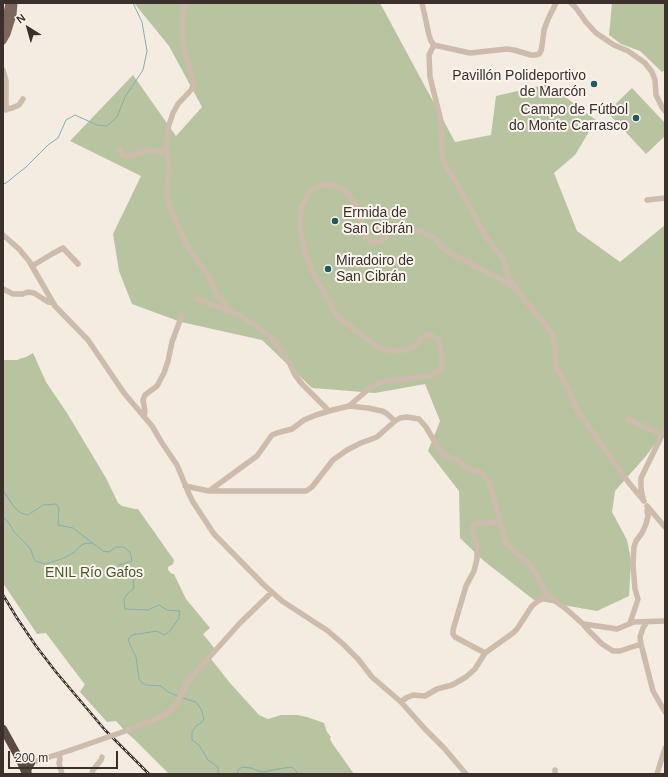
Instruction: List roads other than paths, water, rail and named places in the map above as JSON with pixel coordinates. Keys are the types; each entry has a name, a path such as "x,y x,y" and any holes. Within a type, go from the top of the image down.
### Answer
{"highway":[{"path":"3,729 26,774"},
{"path":"3,735 11,744"},
{"path":"3,735 26,774"},
{"path":"19,758 25,762 31,763 26,774"}],"main road":[{"path":"3,32 9,3"},
{"path":"3,41 7,34 13,15 14,3"}],"street":[{"path":"187,3 184,6 183,11 182,38 194,83 191,90 178,104 169,123 167,133 169,166 167,195 170,207 187,246 208,275 217,295 232,312"},
{"path":"422,3 431,42 434,46 470,53 507,49 531,55 537,55 540,51 544,30 556,3"},
{"path":"571,3 596,33 614,45 628,51 644,63 652,72 655,80 656,95 665,111"},
{"path":"434,46 429,55 430,77 441,122 442,158 446,167 488,240 503,259 509,277 523,298 546,324 551,333 555,345 556,368 568,388 577,410 629,483 665,527"},
{"path":"3,70 6,81 5,110 19,105 23,99"},
{"path":"119,149 122,154 127,156 145,150 167,152"},
{"path":"349,406 371,387 382,382 430,376 436,373 441,368 441,349 438,340 433,336 428,335 423,337 416,345 409,349 398,351 385,350 375,345 338,317 312,271 305,252 300,228 301,207 310,192 322,184 337,186 349,195 360,212 362,227 370,241 375,243 380,241 399,225 407,227 434,237 441,247 501,279 518,291"},
{"path":"646,200 665,198"},
{"path":"3,235 29,261 53,303 83,335 121,389 152,426 177,465 193,502 214,534 282,601 328,631 348,649 372,677 401,702 466,774"},
{"path":"32,266 63,248 78,264"},
{"path":"3,289 13,294 23,294 28,292 34,293 48,302 53,303"},
{"path":"197,299 239,315 276,342 290,364 294,374 302,384 329,410"},
{"path":"144,416 145,411 143,400 145,395 157,386 164,373 172,342 182,315"},
{"path":"209,491 257,456 272,435 292,429 304,420 329,410 349,406 368,408 382,411 395,421"},
{"path":"185,486 209,491 306,491 312,487 333,460 347,450 377,437 400,418 407,416 419,419 426,427 443,454 459,461 469,469 480,472 485,476 489,482 506,543 535,572 548,596 565,608 583,624 589,627 616,629 630,623 665,621"},
{"path":"628,419 664,432 641,478 641,489 644,501"},
{"path":"630,623 638,598 635,589 633,565 634,547 646,524 648,507"},
{"path":"485,653 455,636 453,634 453,630 466,586 474,571 477,559 477,545 472,528 474,524 500,522"},
{"path":"31,763 59,755 131,729 156,719 170,711 176,705 188,681 240,624 272,592"},
{"path":"401,702 413,695 425,696 437,689 452,685 466,677 475,669 485,653 513,634 532,606 548,596"},
{"path":"647,622 640,637 641,644 653,691 665,712"},
{"path":"589,627 602,644 613,651 620,651 641,644"},
{"path":"656,774 665,748"},
{"path":"59,755 59,763 62,774"},
{"path":"92,774 102,757"},
{"path":"659,766 665,769"}],"waterway":[{"path":"3,184 26,167 48,145 58,138 66,120 75,115 97,125 107,126 117,117 125,97 143,70 147,51 142,22 133,3"},
{"path":"3,490 14,507 21,513 28,515 43,505 56,504 59,508 58,525 73,528 103,551 109,552 116,547 124,547 130,552 132,561 119,565 118,571 133,579 134,588 124,599 125,609 148,610 159,605 167,610 180,611 179,618 170,631 164,635 157,631 132,635 128,639 136,657 139,679 142,683 146,685 161,686 168,692 177,696"},
{"path":"3,517 9,523 14,532 30,548 35,561 46,564 64,558 73,553 83,544 92,543"},
{"path":"183,698 196,702 201,709 204,719 192,732 192,740 199,745 208,760 218,767 218,774"},
{"path":"237,774 238,770 242,767 251,768 261,772 292,767 297,774"}],"railway":[{"path":"3,595 36,646 56,672 105,730 149,774"}],"place":[{"name":"Pavillón Polideportivo de Marcón","path":"594,84"},
{"name":"Campo de Fútbol do Monte Carrasco","path":"636,118"},
{"name":"Ermida de San Cibrán","path":"335,221"},
{"name":"Miradoiro de San Cibrán","path":"328,269"}],"park label":[{"name":"ENIL Río Gafos","path":"94,573"}]}
